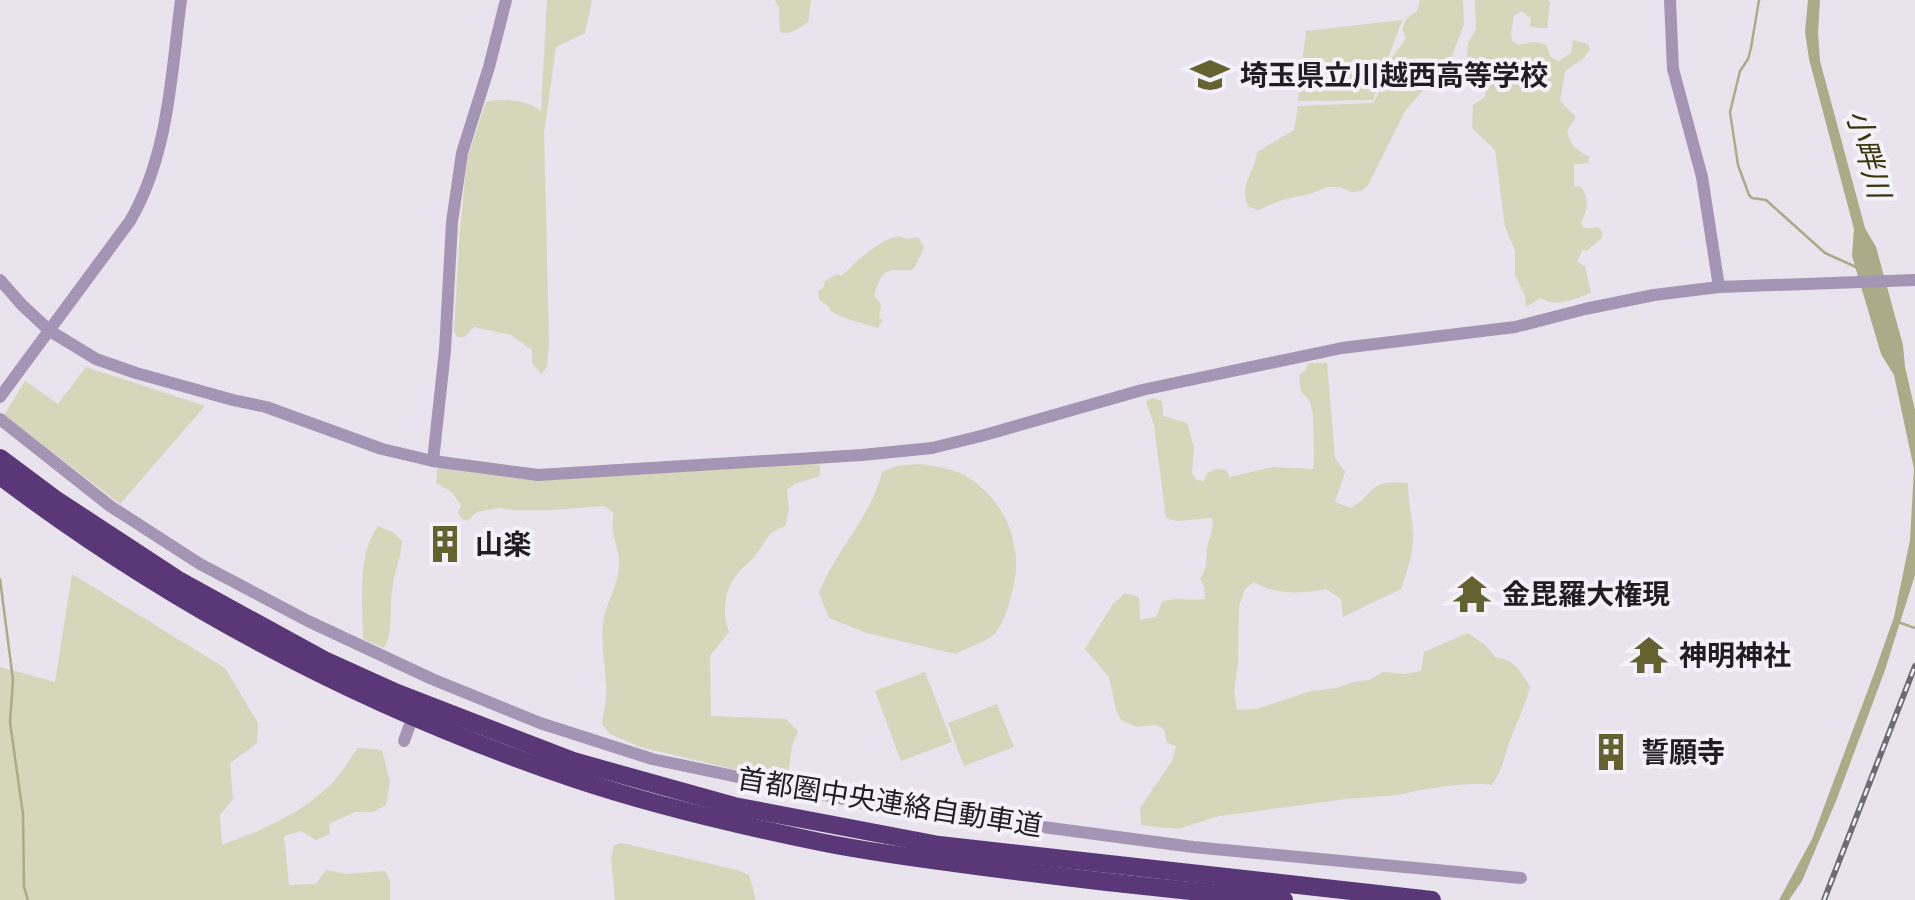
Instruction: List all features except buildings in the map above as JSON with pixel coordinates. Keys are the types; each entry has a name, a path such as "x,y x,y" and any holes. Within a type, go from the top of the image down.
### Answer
{"highway":[{"name":"首都圏中央連絡自動車道","path":"0,458 180,581 309,652 397,693 572,761 734,806 939,845 1432,900"},
{"name":"首都圏中央連絡自動車道","path":"0,476 50,514 163,588 282,654 366,697 490,749 575,779 742,824 905,857 1284,900"}],"street":[{"path":"0,398 142,201 157,162 181,0"},
{"path":"434,460 452,222 462,153 490,67 506,0"},
{"path":"1670,0 1674,69 1702,178 1719,287"},
{"path":"0,280 50,331 96,359 266,407 365,444 434,460 538,475 921,449 1142,390 1313,353 1515,326 1619,302 1719,287 1915,280"},
{"path":"0,419 110,506 200,564 308,621 540,724 652,758 864,805 1194,847 1520,878"},
{"path":"425,694 432,679"},
{"path":"404,741 409,727"}],"shaded area":[{"path":"547,0 592,0 585,33 556,47 544,133 549,341 547,367 541,374 532,363 532,350 511,335 474,327 464,337 457,337 454,331 467,159 486,102 515,101 541,111"},
{"path":"775,0 811,0 808,22 791,32 780,32"},
{"path":"1420,0 1463,0 1464,24 1452,56 1405,111 1368,185 1351,192 1327,187 1258,210 1249,207 1246,186 1257,152 1294,130 1298,106 1373,103 1388,64 1406,37 1402,30 1406,19 1417,11"},
{"path":"1475,0 1548,0 1547,28 1530,27 1531,19 1522,11 1514,16 1512,41 1519,45 1546,45 1551,57 1559,61 1571,53 1573,40 1588,44 1590,49 1565,71 1560,101 1576,117 1567,131 1570,140 1577,150 1589,156 1589,163 1574,164 1574,186 1581,187 1586,200 1582,226 1602,231 1602,238 1582,250 1577,262 1585,266 1591,293 1579,298 1559,302 1541,298 1526,307 1515,275 1515,250 1505,227 1495,150 1472,128 1473,105 1485,97 1486,88 1473,83 1466,67 1468,43 1476,29"},
{"path":"1808,0 1820,0 1820,61 1865,228 1876,247 1903,345 1915,410 1915,575 1884,673 1836,801 1802,881 1789,900 1779,900 1812,839 1894,617 1910,540 1914,469 1894,375 1881,354 1852,256 1854,229 1809,59 1805,32"},
{"path":"1402,20 1373,100 1298,101 1306,31"},
{"path":"899,236 918,237 924,247 912,270 882,275 874,297 881,305 882,321 878,328 831,312 819,299 818,291 824,282 837,274 841,276 875,247"},
{"path":"1309,363 1327,363 1335,458 1345,472 1335,502 1351,508 1380,485 1408,483 1411,554 1401,589 1343,617 1341,599 1326,589 1289,592 1254,582 1245,589 1239,606 1234,691 1237,710 1256,709 1311,691 1369,680 1383,672 1421,671 1424,652 1468,633 1495,657 1520,671 1530,687 1526,701 1492,785 1445,786 1219,816 1178,829 1141,825 1140,808 1172,761 1176,746 1167,743 1164,729 1155,725 1137,727 1121,720 1109,677 1085,649 1113,604 1125,593 1139,597 1140,620 1156,617 1162,602 1205,599 1200,579 1213,525 1212,518 1166,518 1154,425 1146,401 1162,401 1163,416 1187,423 1194,447 1192,473 1197,480 1204,481 1207,473 1216,469 1226,470 1230,477 1273,467 1313,469 1313,415 1310,402 1301,391 1299,375"},
{"path":"86,367 205,406 120,504 4,415 25,381 58,404"},
{"path":"438,464 489,471 820,465 820,476 787,490 789,510 785,526 770,534 731,583 725,604 729,632 710,656 711,716 786,719 798,731 788,776 780,780 640,747 610,734 602,724 606,689 603,622 619,566 614,513 604,506 498,508 477,512 467,521 458,513 461,506 453,493 436,483"},
{"path":"919,464 953,471 979,485 1002,512 1014,544 1015,579 1001,624 988,639 955,654 867,633 829,618 819,593 870,504 882,472"},
{"path":"378,526 402,541 384,648 363,639 364,566 366,551"},
{"path":"72,574 225,668 258,723 257,743 230,763 233,799 220,815 222,845 304,806 332,783 358,748 382,750 390,782 386,805 373,812 355,812 329,824 330,834 316,840 301,831 284,836 289,885 316,884 326,870 346,874 385,871 390,881 390,900 0,900 0,667 55,682"},
{"path":"925,672 952,742 901,761 875,691"},
{"path":"997,704 1014,747 964,766 948,723"},
{"path":"622,843 749,875 756,900 615,900 611,858 614,845"}],"waterway":[{"path":"1759,0 1751,48 1740,71 1730,112 1738,165 1752,198 1766,200 1825,253 1856,267"},
{"path":"0,579 13,680 10,722 23,814 24,887 28,900"},
{"path":"1898,622 1915,628"}],"railway":[{"path":"1824,900 1915,666"}],"place":[{"name":"埼玉県立川越西高等学校","path":"1210,75"},
{"name":"山楽","path":"445,544"},
{"name":"金毘羅大権現","path":"1472,594"},
{"name":"神明神社","path":"1649,655"},
{"name":"誓願寺","path":"1611,752"}],"water label":[{"name":"小畔川","path":"1868,154"}]}
